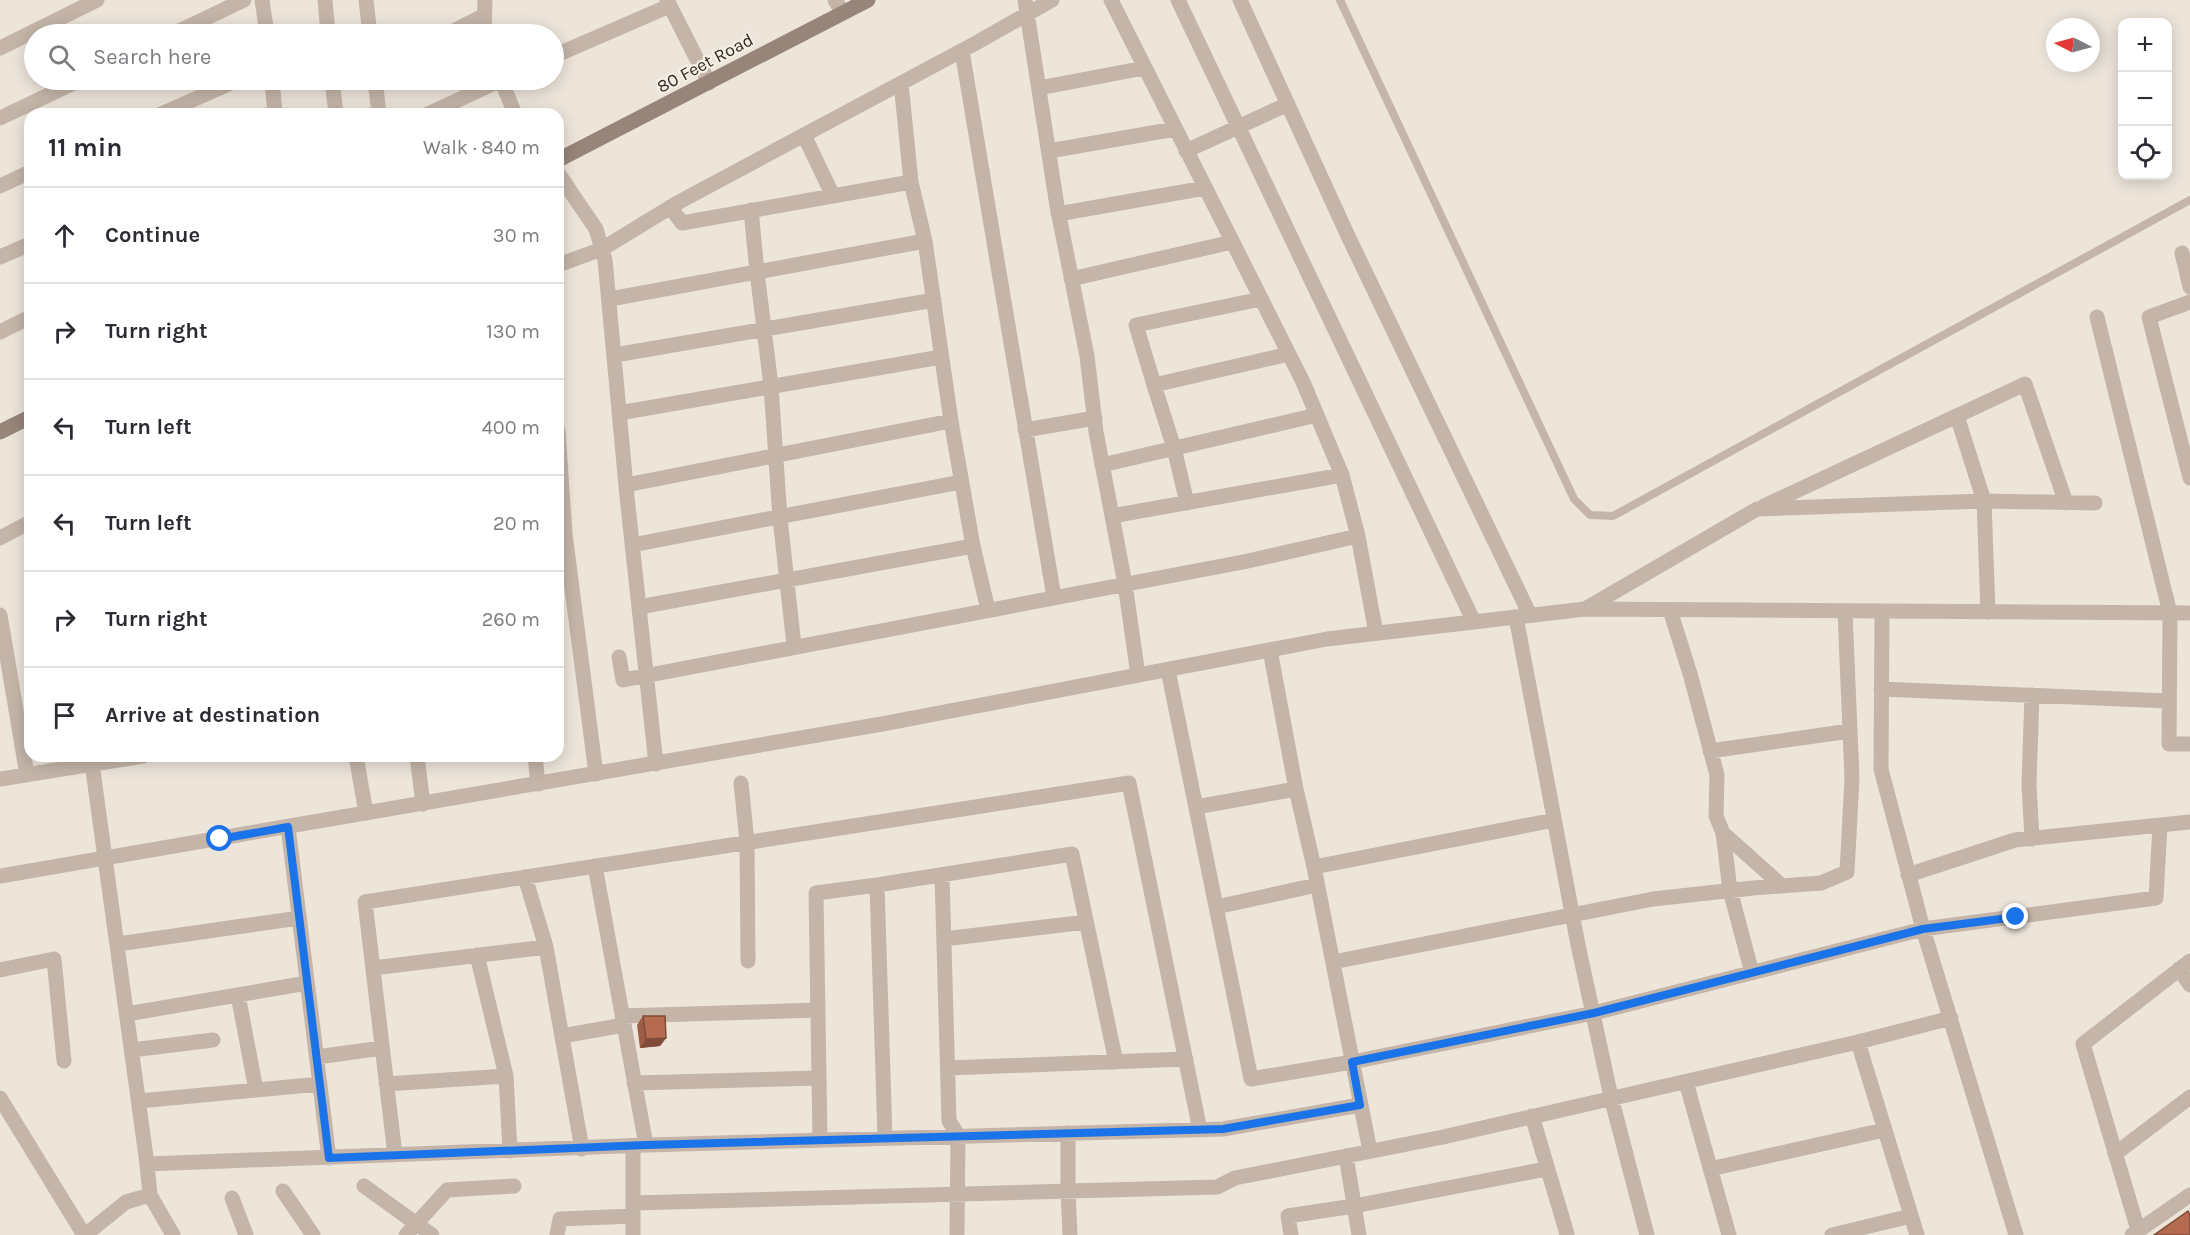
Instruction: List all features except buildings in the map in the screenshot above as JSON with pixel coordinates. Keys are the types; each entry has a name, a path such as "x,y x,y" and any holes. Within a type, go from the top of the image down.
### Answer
{"main road":[{"name":"80 Feet Road","path":"564,157 709,83 839,7 868,0"},
{"path":"0,432 24,420"}],"street":[{"path":"48,24 97,0"},
{"path":"194,24 244,0"},
{"path":"262,0 266,24"},
{"path":"325,0 327,24"},
{"path":"366,0 369,24"},
{"path":"483,24 485,0"},
{"path":"564,263 602,249 670,207 962,51 1027,7 1052,0"},
{"path":"1111,0 1261,298 1317,415 1342,475 1358,536 1376,633"},
{"path":"1178,0 1474,622"},
{"path":"1240,0 1523,616 1554,820 1572,915 1611,1097 1647,1235"},
{"path":"564,51 668,3 709,83"},
{"path":"1027,7 1058,214 1087,356 1102,465 1125,584 1138,675"},
{"path":"467,24 483,16"},
{"path":"0,48 24,36"},
{"path":"962,51 1054,597"},
{"path":"1039,88 1144,68"},
{"path":"901,83 911,182 925,241 961,482 988,610"},
{"path":"0,118 59,90"},
{"path":"175,108 215,90"},
{"path":"273,90 274,108"},
{"path":"333,90 335,108"},
{"path":"376,90 378,108"},
{"path":"441,108 480,90"},
{"path":"505,90 513,108"},
{"path":"1186,151 1288,104"},
{"path":"1048,151 1175,129"},
{"path":"804,135 833,196"},
{"path":"0,186 24,175"},
{"path":"564,182 596,230 605,260 632,545 656,764"},
{"path":"670,207 682,224 911,182"},
{"path":"1058,214 1205,188"},
{"path":"752,210 771,386 780,518 794,646"},
{"path":"610,299 925,241"},
{"path":"1071,279 1232,242"},
{"path":"0,257 24,247"},
{"path":"2182,253 2190,287"},
{"path":"1187,503 1174,448 1136,325 1261,298"},
{"path":"615,355 934,300"},
{"path":"2190,302 2149,316 2186,442 2190,478"},
{"path":"2097,317 2170,613 2169,744 2190,744"},
{"path":"0,332 24,320"},
{"path":"1154,385 1288,354"},
{"path":"620,413 941,357"},
{"path":"1585,609 1757,509 2025,384 2066,503"},
{"path":"1102,465 1317,415"},
{"path":"1957,416 1984,501 1988,612"},
{"path":"1025,430 1095,418"},
{"path":"626,484 951,421"},
{"path":"1112,516 1342,475"},
{"path":"632,545 961,482"},
{"path":"1757,509 1984,501 2095,503"},
{"path":"564,519 596,774"},
{"path":"0,538 24,525"},
{"path":"619,657 623,680 1248,561 1358,536"},
{"path":"639,607 973,546"},
{"path":"0,876 656,764 882,724 1327,639 1376,633 1585,609 2190,613"},
{"path":"1670,610 1691,677 1717,775 1716,816 1723,832 1730,890 1752,973"},
{"path":"1333,962 1653,899 1781,885 1821,883 1848,872 1851,778 1845,612"},
{"path":"1882,612 1881,769 1923,929 2016,1235"},
{"path":"0,615 24,756"},
{"path":"1270,650 1370,1151"},
{"path":"1168,670 1251,1079 1352,1062 1594,1013 1923,929 2156,898 2160,825"},
{"path":"1881,689 2168,701"},
{"path":"2032,696 2029,784 2032,839"},
{"path":"0,710 16,706"},
{"path":"1710,751 1850,731"},
{"path":"25,762 27,775"},
{"path":"0,779 82,762"},
{"path":"91,762 118,944 150,1195 173,1235"},
{"path":"357,762 366,813"},
{"path":"418,762 423,804"},
{"path":"536,762 538,784"},
{"path":"741,783 747,842 748,961"},
{"path":"395,1155 365,902 1130,783 1200,1130"},
{"path":"1196,807 1296,789"},
{"path":"1314,867 1554,820"},
{"path":"1908,874 2015,840 2190,822"},
{"path":"288,827 329,1158"},
{"path":"1723,832 1781,885"},
{"path":"820,1140 816,893 1072,854 1116,1062"},
{"path":"595,866 634,1083 640,1146 633,1209 633,1235"},
{"path":"942,875 949,1121 958,1135 957,1235"},
{"path":"525,877 546,947 582,1149"},
{"path":"877,885 885,1138"},
{"path":"1216,908 1317,885"},
{"path":"118,944 299,918"},
{"path":"944,939 1086,922"},
{"path":"373,968 546,947"},
{"path":"477,956 506,1076 510,1151"},
{"path":"0,970 54,959 64,1061"},
{"path":"2190,985 2184,965 2083,1044 2135,1233 2176,1211 2190,1195"},
{"path":"127,1014 307,983"},
{"path":"238,995 256,1090"},
{"path":"562,1036 623,1021 818,1010"},
{"path":"557,1235 560,1219 633,1209 957,1194 1217,1187 1235,1178 1443,1137 1858,1042 1951,1018"},
{"path":"132,1050 213,1040"},
{"path":"1858,1042 1917,1235"},
{"path":"316,1057 382,1048"},
{"path":"948,1068 1186,1059"},
{"path":"386,1084 506,1076"},
{"path":"634,1083 819,1078"},
{"path":"1686,1082 1729,1235"},
{"path":"139,1101 320,1084"},
{"path":"2115,1154 2190,1097"},
{"path":"0,1098 85,1235 126,1202 150,1195"},
{"path":"147,1164 958,1135 1223,1129 1360,1105"},
{"path":"1532,1116 1565,1235"},
{"path":"1710,1169 1884,1130"},
{"path":"1068,1133 1070,1235"},
{"path":"1346,1156 1359,1235"},
{"path":"1292,1235 1288,1216 1354,1206 1546,1168"},
{"path":"364,1186 411,1229 432,1235"},
{"path":"411,1229 447,1190 514,1186"},
{"path":"283,1191 313,1235"},
{"path":"232,1198 246,1235"},
{"path":"1832,1235 1911,1216"}],"lane":[{"path":"1340,0 1574,499 1590,515 1612,516 2190,200"}],"route":[{"path":"220,839 288,827 329,1158 646,1145 1223,1129 1360,1105 1352,1062 1594,1013 1923,929 2016,917"}]}
